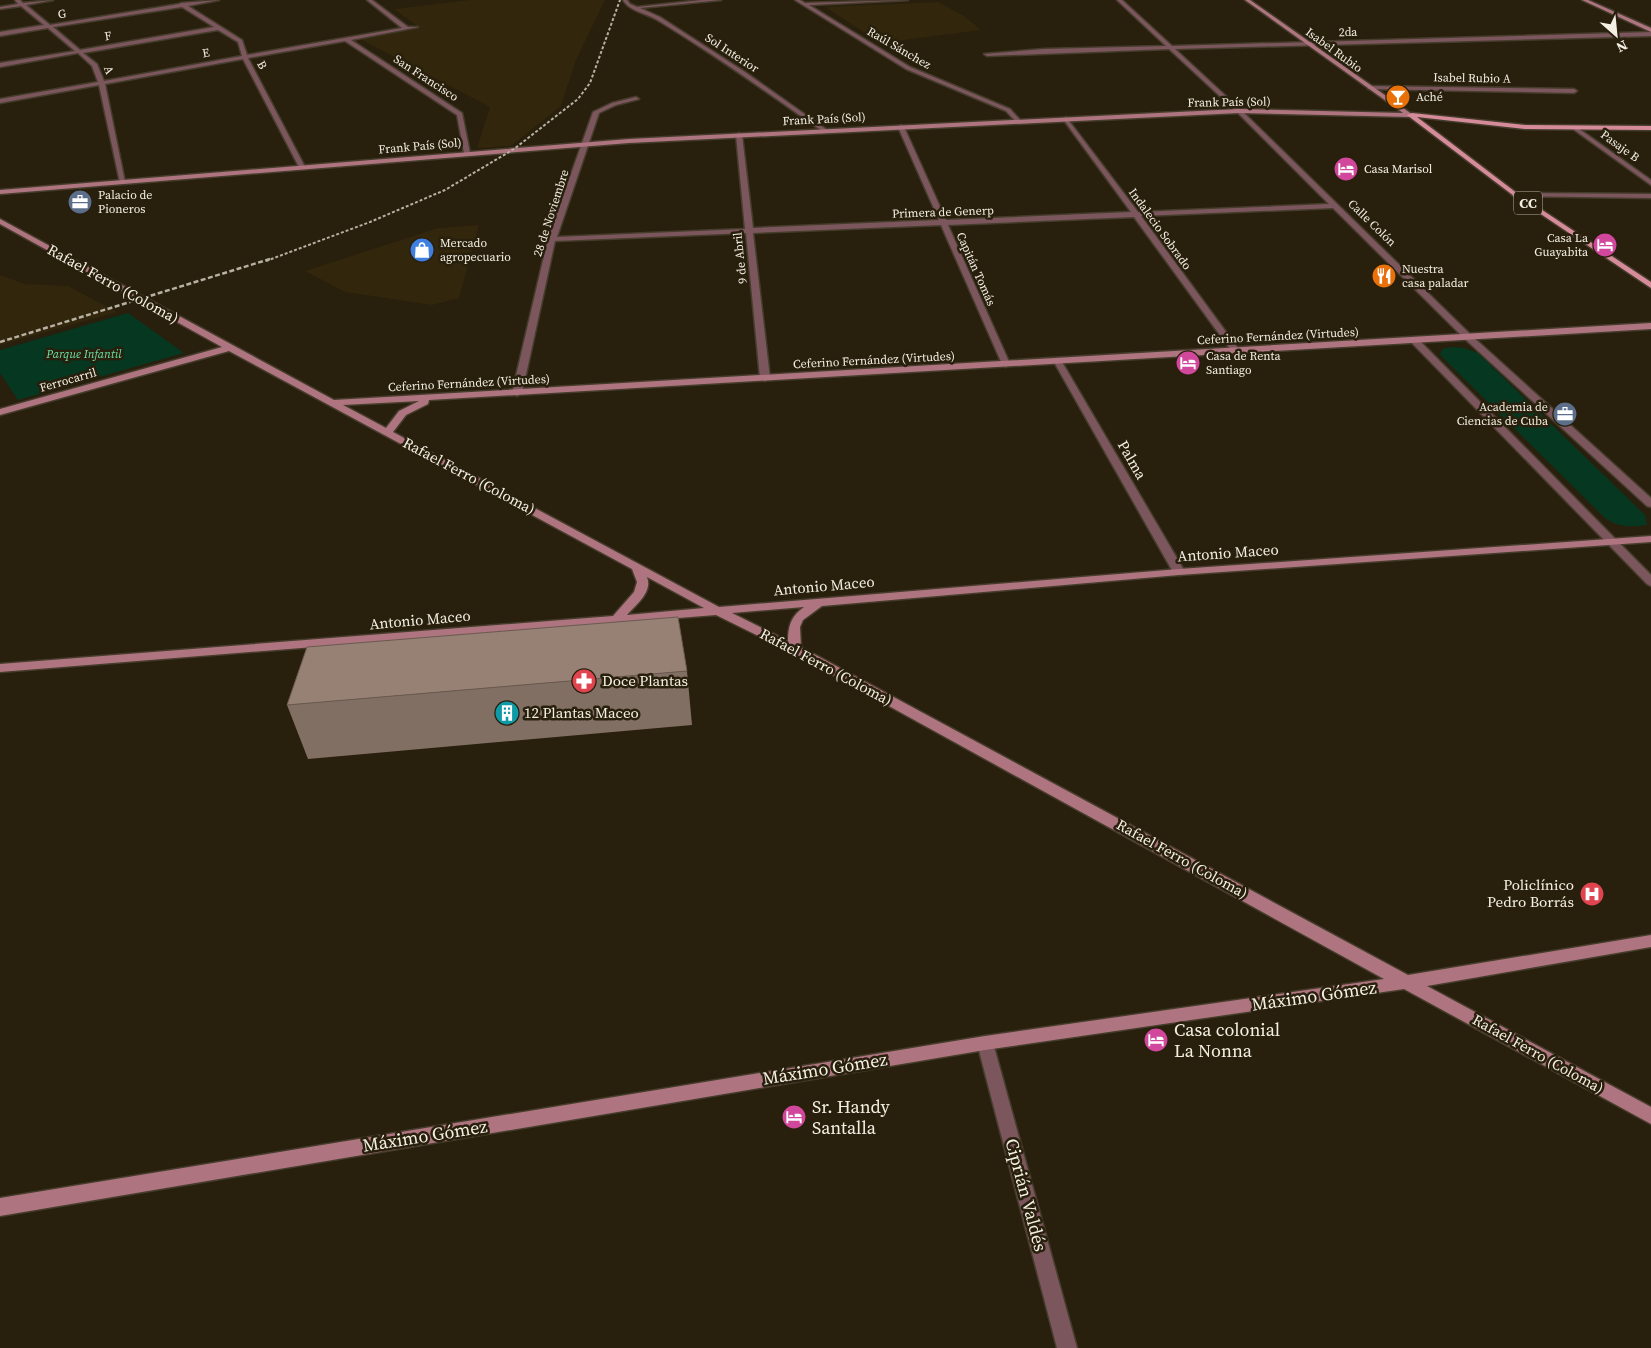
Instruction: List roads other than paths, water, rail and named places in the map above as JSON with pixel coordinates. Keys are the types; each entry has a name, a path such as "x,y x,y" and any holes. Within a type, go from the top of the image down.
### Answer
{"main road":[{"name":"Isabel Rubio","path":"1247,0 1410,115"},
{"path":"1584,0 1651,32"},
{"name":"Frank País (Sol)","path":"0,192 586,143 1240,111 1410,115 1496,125 1651,128"},
{"name":"CC","path":"1410,115 1516,195 1651,286"},
{"name":"Rafael Ferro (Coloma)","path":"0,221 230,348 718,611 796,648 1651,1116"},
{"path":"1469,338 1651,326"},
{"name":"Ceferino Fernández (Virtudes)","path":"334,403 1469,338"},
{"name":"Ferrocarril","path":"0,412 230,348"},
{"path":"388,433 394,420 411,407 437,397"},
{"name":"Antonio Maceo","path":"0,668 382,640 1179,572 1651,538"},
{"path":"617,619 640,593 643,582 637,567"},
{"path":"796,648 794,629 796,620 804,611 826,603"},
{"name":"Máximo Gómez","path":"0,1207 985,1043 1408,982 1651,941"}],"street":[{"path":"0,8 20,2 51,0"},
{"name":"B","path":"175,0 240,41 244,57 302,167"},
{"name":"G","path":"0,34 217,0"},
{"path":"369,0 406,28"},
{"name":"Sol Interior","path":"626,0 628,5 658,18 743,73 824,130"},
{"path":"636,8 719,0"},
{"name":"Raúl Sánchez","path":"797,0 807,4 908,68 1008,110 1019,122"},
{"path":"807,4 906,0"},
{"name":"Calle Colón","path":"1119,0 1169,48 1240,111 1469,338 1651,504"},
{"name":"A","path":"20,2 95,65 102,82 122,182"},
{"name":"E","path":"0,101 415,27"},
{"name":"F","path":"0,65 219,28"},
{"name":"2da","path":"986,54 1651,32"},
{"name":"San Francisco","path":"346,39 460,114 467,153"},
{"name":"Isabel Rubio A","path":"1370,88 1574,90"},
{"name":"28 de Noviembre","path":"517,393 552,240 596,112 614,104 636,98"},
{"name":"Indalecio Sobrado","path":"1066,119 1236,351"},
{"name":"Capitán Tomás","path":"901,127 1006,364"},
{"name":"Pasaje B","path":"1575,128 1651,183"},
{"name":"9 de Abril","path":"739,135 765,378"},
{"path":"1516,195 1651,196"},
{"name":"Primera de Generp","path":"552,240 1335,206"},
{"path":"1415,341 1651,582"},
{"name":"Palma","path":"1058,362 1179,572"},
{"name":"Ciprián Valdés","path":"985,1043 1067,1348"}],"railway":[{"path":"266,261 370,222 445,190 514,149 578,99 590,83 620,0"},
{"path":"0,342 270,259"}],"place":[{"name":"Aché","path":"1398,97"},
{"name":"Casa Marisol","path":"1346,169"},
{"name":"Palacio de Pioneros","path":"80,202"},
{"name":"Casa La Guayabita","path":"1605,245"},
{"name":"Mercado agropecuario","path":"422,250"},
{"name":"Nuestra casa paladar","path":"1384,276"},
{"name":"Casa de Renta Santiago","path":"1188,363"},
{"name":"Academia de Ciencias de Cuba","path":"1565,414"},
{"name":"Doce Plantas","path":"584,681"},
{"name":"12 Plantas Maceo","path":"507,713"},
{"name":"Policlínico Pedro Borrás","path":"1592,894"},
{"name":"Casa colonial La Nonna","path":"1156,1040"},
{"name":"Sr. Handy Santalla","path":"794,1117"}],"park label":[{"name":"Parque Infantil","path":"84,354"}]}
